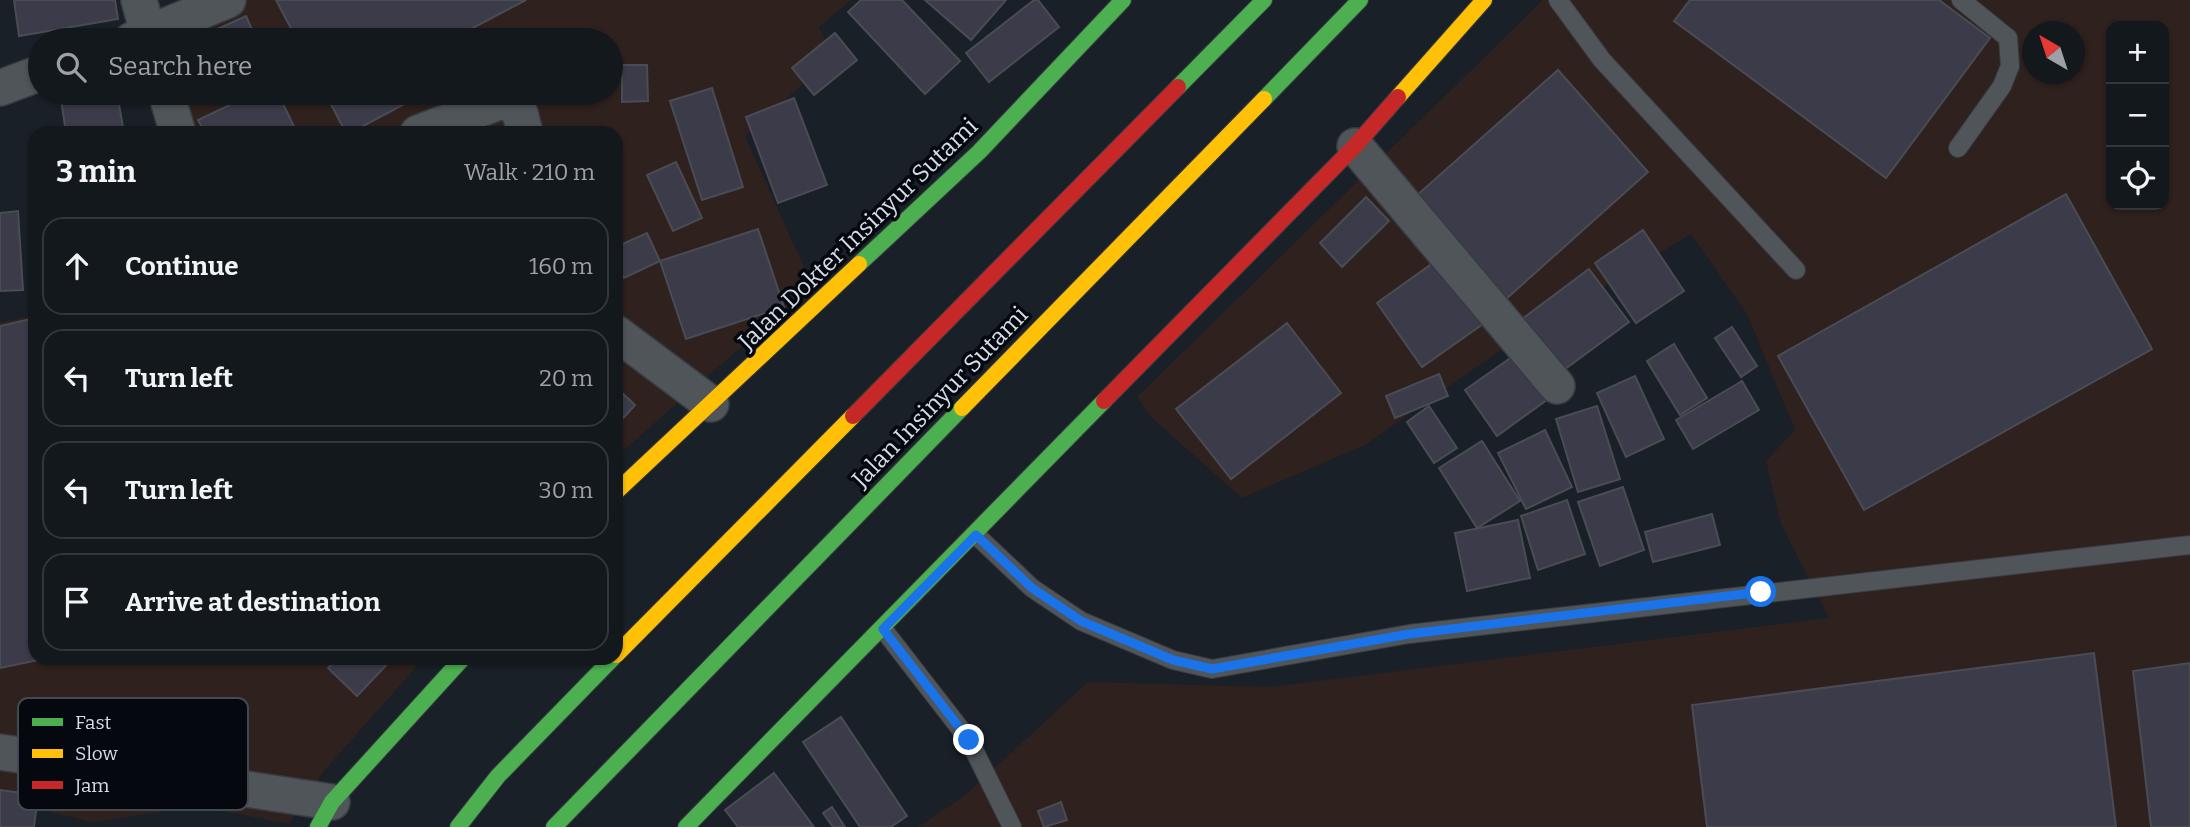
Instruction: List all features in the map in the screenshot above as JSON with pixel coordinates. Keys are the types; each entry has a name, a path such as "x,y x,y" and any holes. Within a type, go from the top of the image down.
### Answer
{"main road":[{"name":"Jalan Dokter Insinyur Sutami","path":"623,486 979,152 1123,0"},
{"name":"Jalan Insinyur Sutami","path":"623,647 1264,0"},
{"name":"Jalan Insinyur Sutami","path":"554,827 1360,0"},
{"path":"686,827 976,535 1355,146 1484,0"},
{"path":"325,814 457,665"},
{"name":"Jalan Insinyur Sutami","path":"458,827 498,776 605,665"}],"street":[{"path":"139,0 142,28"},
{"path":"165,28 228,0"},
{"path":"0,88 28,78"},
{"path":"170,105 176,126"},
{"path":"436,126 491,105"},
{"path":"513,105 520,113 523,126"},
{"path":"1355,146 1557,386"},
{"path":"623,338 711,404"},
{"path":"0,752 18,755"},
{"path":"248,799 325,814"}],"lane":[{"path":"1558,0 1602,60 1796,271"},
{"path":"1958,148 2002,86 2010,66 2008,38 1961,0"},
{"path":"976,535 1032,588 1081,621 1119,640 1173,660 1212,669 1409,634 2190,545"},
{"path":"883,629 969,740 1012,827"}],"shaded area":[{"path":"245,0 851,0 819,27 834,56 745,136 812,285 623,451 623,126 161,126 155,105 623,105 623,28 190,28"},
{"path":"1543,0 2190,0 2190,827 918,827 964,796 1088,682 1269,687 1829,618 1781,524 1766,461 1795,430 1747,314 1691,234 1508,345 1365,445 1242,498 1151,417 1137,397"},
{"path":"28,316 28,665 418,665 324,771 289,824 219,810 248,810 248,698 18,698 18,804 0,800 0,322"},
{"path":"42,810 172,810 92,822"}],"building":[{"path":"14,0 115,0 118,19 66,28 28,28 28,34 19,36"},
{"path":"276,0 526,0 473,28 291,28"},
{"path":"861,0 902,0 960,61 925,94 848,12"},
{"path":"925,0 1006,0 971,40"},
{"path":"1034,0 1038,0 1059,27 989,82 966,53"},
{"path":"1690,0 1939,0 1990,38 1886,178 1674,21"},
{"path":"246,16 252,28 220,28"},
{"path":"835,33 857,60 814,95 792,68"},
{"path":"623,65 647,65 648,101 623,102"},
{"path":"1558,70 1648,172 1506,299 1415,197"},
{"path":"712,88 743,187 702,200 670,101"},
{"path":"794,98 827,185 778,203 746,117"},
{"path":"62,105 119,105 123,126 65,126"},
{"path":"230,105 284,105 294,126 201,126 198,120"},
{"path":"331,105 402,105 363,126 342,126"},
{"path":"676,162 702,218 673,231 647,175"},
{"path":"2066,194 2152,349 1864,510 1778,356"},
{"path":"1366,197 1389,221 1342,267 1320,243"},
{"path":"18,211 23,290 0,291 0,213"},
{"path":"758,229 784,307 686,339 660,261"},
{"path":"1643,230 1684,291 1636,323 1595,263"},
{"path":"647,233 660,261 624,278 623,244"},
{"path":"1437,260 1483,324 1422,367 1377,303"},
{"path":"1589,269 1629,322 1561,372 1522,319"},
{"path":"28,320 28,662 0,668 0,326"},
{"path":"1287,323 1341,393 1231,479 1176,409"},
{"path":"1732,327 1757,366 1741,377 1715,338"},
{"path":"1674,344 1707,398 1680,415 1647,361"},
{"path":"1519,352 1551,397 1497,436 1465,390"},
{"path":"1439,374 1448,396 1395,418 1386,396"},
{"path":"1635,376 1664,439 1626,457 1597,393"},
{"path":"1742,381 1759,410 1693,449 1676,420"},
{"path":"623,394 635,405 623,418"},
{"path":"1429,406 1457,448 1434,463 1407,422"},
{"path":"1597,406 1620,479 1578,492 1556,419"},
{"path":"1545,430 1572,487 1526,509 1498,453"},
{"path":"1482,441 1520,501 1477,528 1439,468"},
{"path":"1623,487 1644,550 1600,566 1578,502"},
{"path":"1567,500 1585,554 1538,570 1521,516"},
{"path":"1712,514 1720,545 1653,562 1645,532"},
{"path":"1518,520 1530,578 1467,591 1455,533"},
{"path":"2094,653 2116,827 1707,827 1692,705"},
{"path":"2190,663 2190,827 2151,827 2133,671"},
{"path":"331,665 386,665 357,696 328,668"},
{"path":"841,717 907,816 891,827 860,827 803,742"},
{"path":"774,773 814,827 738,827 725,810"},
{"path":"0,790 18,792 18,810 36,810 34,827 0,827"},
{"path":"1061,802 1067,820 1044,827 1038,811"},
{"path":"832,807 845,827 833,827 823,813"}],"traffic: fast":[{"path":"859,264 979,152 1123,0"},
{"path":"1178,87 1264,0"},
{"path":"1264,99 1360,0"},
{"path":"686,827 1104,401"},
{"path":"554,827 962,408"},
{"path":"318,827 332,802 457,665"},
{"path":"458,827 498,776 606,665"}],"traffic: slow":[{"path":"1398,97 1484,0"},
{"path":"962,408 1264,99"},
{"path":"623,485 859,264"},
{"path":"623,648 853,416"}],"traffic: jam":[{"path":"853,416 1178,87"},
{"path":"1104,401 1355,146 1398,97"}],"route":[{"path":"969,740 883,629 976,535 1032,588 1081,621 1119,640 1173,660 1212,669 1276,660 1409,634 1761,592"}]}
